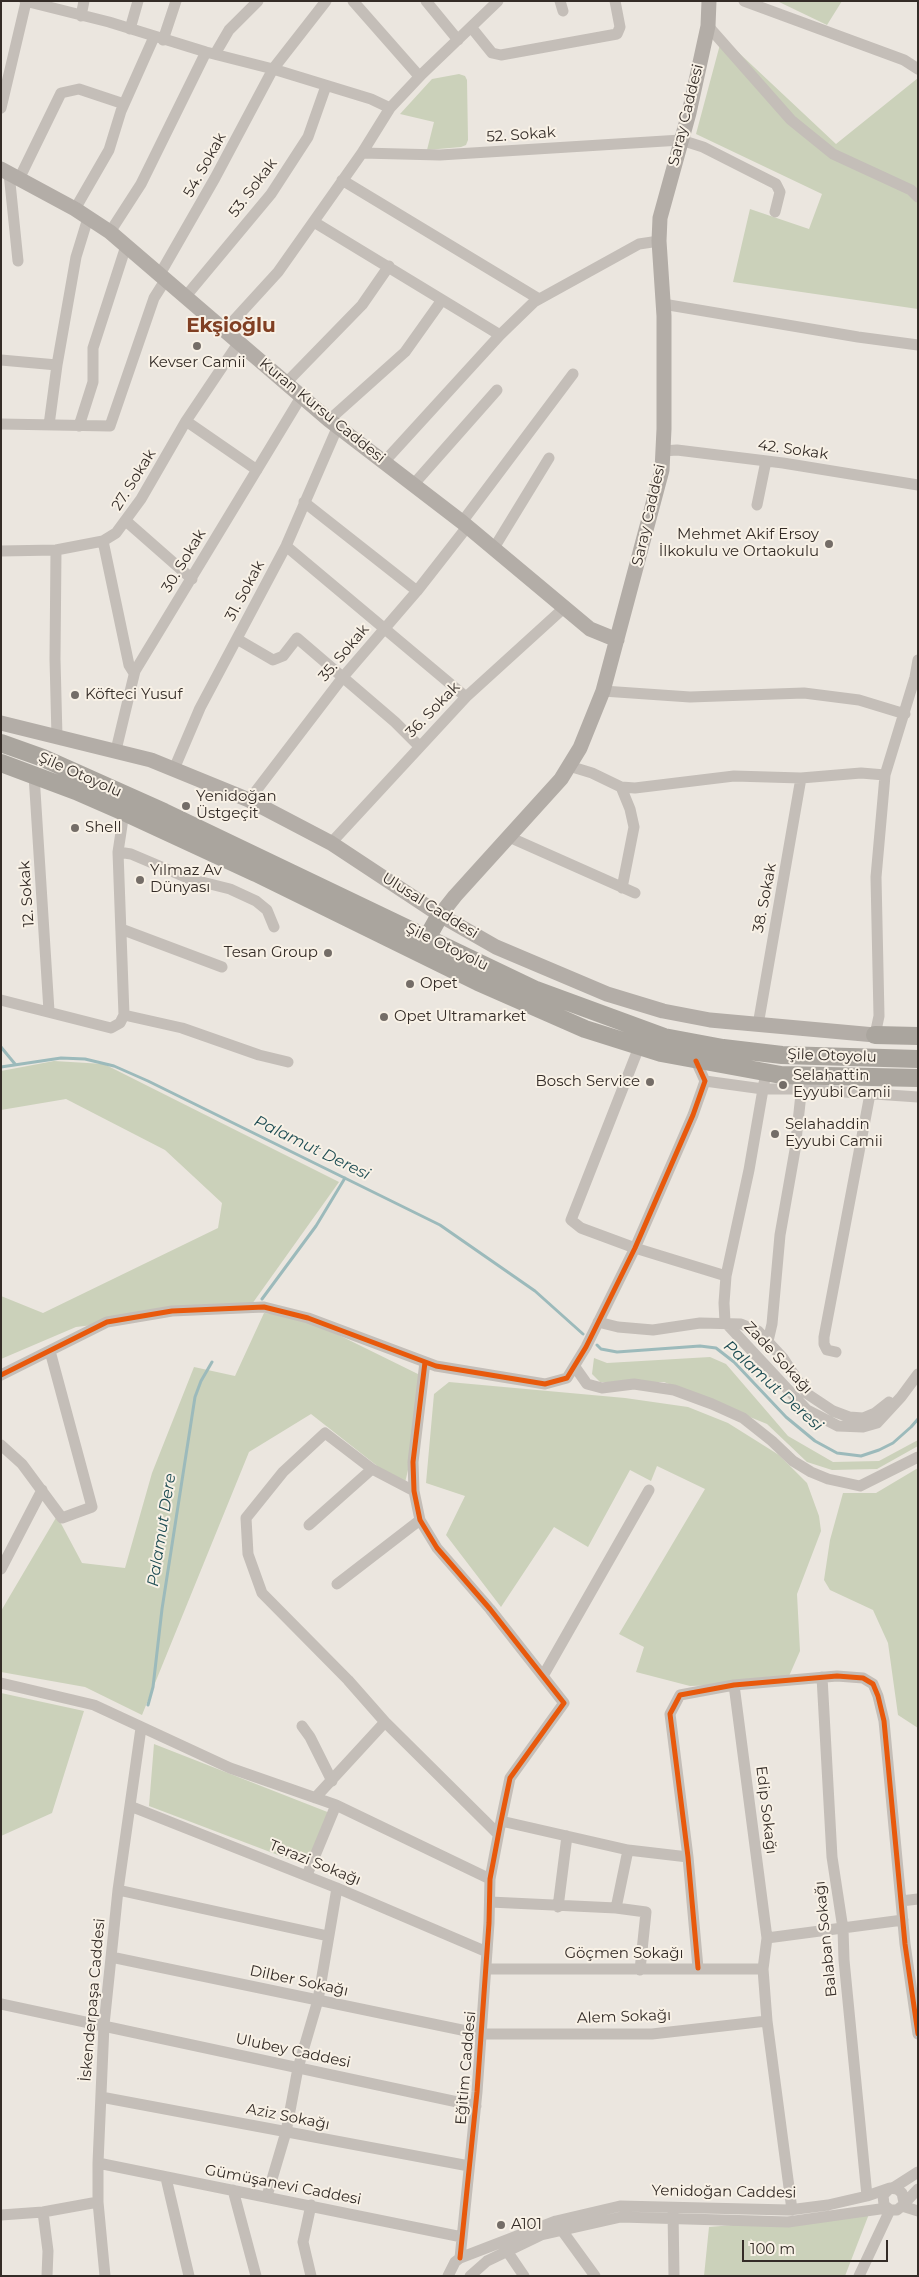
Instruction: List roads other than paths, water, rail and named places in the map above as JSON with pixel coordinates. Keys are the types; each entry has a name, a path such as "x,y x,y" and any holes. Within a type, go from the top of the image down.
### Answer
{"highway":[{"name":"Şile Otoyolu","path":"1,741 164,812 536,990 664,1036 723,1048 782,1055 918,1058"},
{"name":"Şile Otoyolu","path":"1,763 124,812 256,873 478,982 585,1029 639,1047 764,1080 803,1082 918,1078"},
{"path":"427,938 440,915"},
{"path":"875,1035 918,1036"}],"main road":[{"name":"Saray Caddesi","path":"440,915 455,896 544,800 569,766 580,748 603,691 662,470 663,304 658,241 663,201 681,140 708,26 710,1"},
{"name":"Kuran Kursu Caddesi","path":"10,173 76,209 110,232 301,397 494,548 590,629 617,640"},
{"name":"Ulusal Caddesi","path":"1,724 116,750 174,769 249,800 331,843 440,915 496,947 606,994 663,1011 710,1020 875,1035"}],"street":[{"path":"1,108 26,1 54,4 81,16 130,28 158,38 274,69 371,98 390,108"},
{"path":"81,16 84,1"},
{"path":"130,28 138,1"},
{"path":"76,209 109,150 124,104 176,1"},
{"path":"110,232 141,184 211,53 229,30 258,1"},
{"name":"54. Sokak","path":"79,426 110,426 163,276 274,69 326,1"},
{"path":"352,1 419,76"},
{"path":"426,1 458,40"},
{"path":"225,330 278,272 362,153 390,108 419,76 498,1"},
{"path":"471,27 492,53 501,55 617,34 620,27 615,1"},
{"path":"744,1 904,60 918,69"},
{"path":"708,26 791,120 833,154 910,190 918,197"},
{"name":"53. Sokak","path":"186,296 270,194 308,137 326,86"},
{"path":"18,261 10,173 61,93 79,89 124,104"},
{"path":"681,140 703,148 776,184 780,192 775,212"},
{"name":"52. Sokak","path":"362,153 440,155 681,140"},
{"path":"342,180 539,299"},
{"path":"49,425 57,365 76,257 88,218"},
{"path":"314,222 500,335"},
{"path":"384,462 500,335 539,299 639,244 658,241"},
{"path":"1,424 79,426 92,382 93,348 126,246"},
{"path":"286,383 362,305 389,266"},
{"path":"334,423 405,352 442,300"},
{"path":"663,304 858,337 918,345"},
{"name":"27. Sokak","path":"1,551 56,550 103,541 116,533 126,521 186,421 239,342"},
{"path":"1,360 57,365"},
{"name":"35. Sokak","path":"249,800 343,677 417,590 573,374"},
{"path":"413,484 497,390"},
{"name":"30. Sokak","path":"116,750 134,673 301,397"},
{"path":"186,421 257,470"},
{"name":"31. Sokak","path":"174,769 200,708 286,546 334,423"},
{"name":"42. Sokak","path":"663,451 676,450 766,461 918,485"},
{"path":"494,548 549,458"},
{"path":"757,505 766,461"},
{"path":"304,502 417,590"},
{"path":"126,521 192,579"},
{"path":"103,541 129,665 134,673"},
{"path":"286,546 466,697"},
{"path":"56,550 55,658 57,737"},
{"name":"36. Sokak","path":"331,843 466,697 565,607"},
{"path":"237,639 273,660 283,656 297,638 395,722 419,746"},
{"path":"875,1035 879,1016 876,877 885,775 905,714 918,660"},
{"path":"603,691 690,697 804,693 859,700 905,714"},
{"path":"569,766 592,773 621,787 635,788 734,776 801,778 861,773 885,775"},
{"name":"12. Sokak","path":"34,775 49,1011"},
{"name":"38. Sokak","path":"758,1024 801,778"},
{"path":"621,787 630,809 634,827 622,888"},
{"path":"1,1000 111,1028 120,1023 124,1015 118,852 124,812"},
{"path":"509,837 635,893"},
{"path":"118,852 131,854 190,879 230,888 256,901 267,910 274,927"},
{"path":"121,929 222,967"},
{"path":"124,1015 182,1028 288,1062"},
{"path":"639,1047 571,1220 581,1228 635,1248 726,1276"},
{"path":"1,1375 107,1322 172,1311 264,1307 308,1318 436,1366 545,1384 566,1378 576,1367 635,1248 693,1115 705,1081 696,1061"},
{"path":"705,1081 764,1080"},
{"name":"Zade Sokağı","path":"764,1080 749,1170 726,1276 725,1322 807,1410 838,1426 863,1427 877,1423 918,1374"},
{"path":"768,1341 772,1324 780,1235 795,1150 803,1082 870,1094 918,1097"},
{"path":"836,1352 827,1350 824,1344 824,1337 870,1094"},
{"path":"598,1322 618,1327 653,1330 700,1323 725,1322 741,1324 758,1331 768,1341 783,1358 806,1393 833,1411 849,1417 863,1418 875,1413 889,1401 918,1365"},
{"path":"1,1445 22,1464 62,1518 92,1507 50,1352"},
{"path":"425,1362 413,1462 414,1491 420,1520 437,1548 490,1609 543,1676 649,1490"},
{"path":"576,1367 587,1384 602,1388 634,1384 674,1390 712,1404 743,1418 793,1461 811,1472 828,1479 860,1486 918,1458"},
{"path":"414,1491 372,1469 325,1433 283,1472 246,1518 248,1554 262,1592 348,1680 385,1722 458,1792 498,1834"},
{"path":"308,1525 372,1469"},
{"path":"1,1569 42,1490"},
{"path":"337,1584 420,1520"},
{"name":"Eğitim Caddesi","path":"460,2258 476,2106 486,1969 490,1879 500,1820 510,1778 564,1703 543,1676"},
{"path":"698,1968 688,1857 670,1714 680,1695 734,1685 822,1677 863,1678 873,1684 878,1696 888,1756 903,1920 918,2034"},
{"name":"Balaban Sokağı","path":"822,1677 832,1858 843,1929 844,1960 867,2196"},
{"path":"1,1683 94,1705 230,1768 336,1805 490,1879"},
{"name":"Edip Sokağı","path":"734,1685 767,1938 763,1969 767,2020 792,2210"},
{"path":"315,1798 385,1722"},
{"path":"302,1726 310,1737 332,1781"},
{"name":"İskenderpaşa Caddesi","path":"105,2276 98,2202 104,2026 118,1890 141,1728"},
{"path":"307,1875 336,1805"},
{"name":"Terazi Sokağı","path":"130,1806 307,1875 487,1952"},
{"path":"500,1820 628,1850 688,1857"},
{"path":"558,1907 567,1836"},
{"path":"616,1908 628,1850"},
{"path":"267,2196 286,2132 298,2068 318,2000 337,1888"},
{"path":"118,1890 328,1936"},
{"path":"901,1901 918,1898"},
{"path":"490,1902 558,1907 616,1908 646,1912 640,1970"},
{"path":"767,1938 903,1920"},
{"name":"Dilber Sokağı","path":"111,1957 481,2034"},
{"name":"Göçmen Sokağı","path":"486,1969 763,1969"},
{"name":"Ulubey Caddesi","path":"1,2004 476,2106"},
{"name":"Alem Sokağı","path":"481,2034 652,2034 767,2020"},
{"name":"Aziz Sokağı","path":"101,2097 469,2166"},
{"name":"Gümüşanevi Caddesi","path":"98,2163 462,2237"},
{"name":"Yenidoğan Caddesi","path":"460,2258 620,2206 792,2210 828,2206 892,2188 918,2172"},
{"path":"166,2178 189,2276"},
{"path":"903,2204 902,2193 892,2188 883,2195 883,2202 888,2209 897,2210 903,2204 918,2189"},
{"path":"233,2190 256,2276"},
{"path":"1,2215 43,2212 98,2202"},
{"path":"903,2204 918,2212"},
{"path":"311,2205 303,2242 311,2276"},
{"path":"673,2206 674,2276"},
{"path":"863,2275 888,2209"},
{"name":"Yenidoğan Caddesi","path":"470,2276 487,2261 558,2226 621,2217 788,2222 888,2209"},
{"path":"43,2212 48,2251 47,2276"},
{"path":"558,2226 595,2276"},
{"path":"507,2251 524,2276"},
{"path":"453,2273 454,2262 460,2258 466,2258 473,2264 473,2271 470,2276"}],"waterway":[{"path":"1,1047 15,1064"},
{"name":"Palamut Deresi","path":"1,1067 61,1058 85,1059 114,1066 148,1081 440,1225 535,1291 583,1334"},
{"name":"Palamut Dere","path":"262,1299 316,1226 345,1178"},
{"name":"Palamut Deresi","path":"597,1345 601,1349 617,1352 700,1346 716,1348 734,1362 786,1417 815,1441 837,1453 861,1456 879,1450 893,1443 918,1419"},
{"name":"Palamut Dere","path":"148,1705 153,1687 162,1609 195,1397 201,1381 212,1362"}],"place":[{"name":"Kevser Camii","path":"197,346"},
{"name":"Mehmet Akif Ersoy İlkokulu ve Ortaokulu","path":"829,544"},
{"name":"Köfteci Yusuf","path":"75,695"},
{"name":"Yenidoğan Üstgeçit","path":"186,806"},
{"name":"Shell","path":"75,828"},
{"name":"Yılmaz Av Dünyası","path":"140,880"},
{"name":"Tesan Group","path":"328,953"},
{"name":"Opet","path":"410,984"},
{"name":"Opet Ultramarket","path":"384,1017"},
{"name":"Bosch Service","path":"650,1082"},
{"name":"Selahattin Eyyubi Camii","path":"783,1085"},
{"name":"Selahaddin Eyyubi Camii","path":"775,1134"},
{"name":"A101","path":"501,2225"}],"district":[{"name":"Ekşioğlu","path":"231,326"}]}
